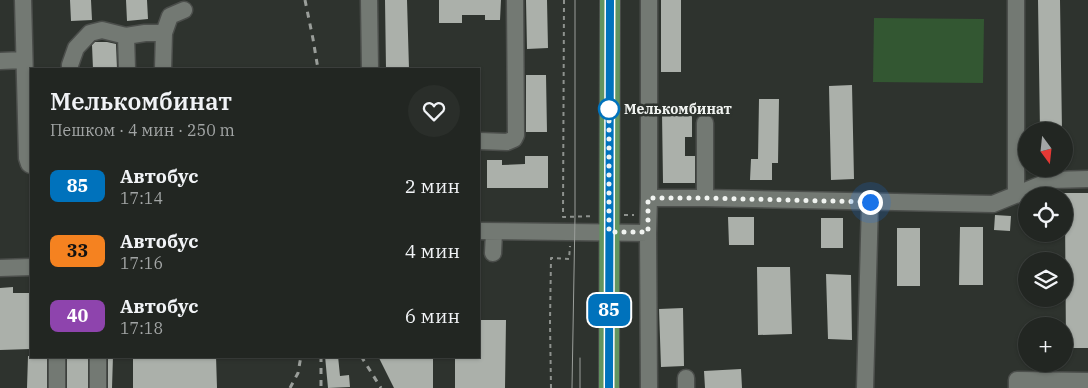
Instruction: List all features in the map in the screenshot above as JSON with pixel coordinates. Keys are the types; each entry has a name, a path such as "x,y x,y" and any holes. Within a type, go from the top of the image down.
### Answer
{"main road":[{"path":"609,388 610,0"}],"street":[{"path":"23,0 27,158 30,164"},
{"path":"370,0 370,68"},
{"path":"480,142 507,142 514,140 516,135 514,0"},
{"path":"649,0 649,388"},
{"path":"1016,0 1016,195"},
{"path":"145,33 177,13 164,33 163,68"},
{"path":"70,68 76,48 90,34 102,30 126,36 164,33"},
{"path":"126,36 127,68"},
{"path":"0,61 24,60"},
{"path":"705,123 705,198"},
{"path":"648,198 993,204 1052,180 1088,179"},
{"path":"865,388 870,202"},
{"path":"493,253 487,232 571,224 609,224 648,232"},
{"path":"0,268 30,267"},
{"path":"57,358 57,388"},
{"path":"98,358 98,388"},
{"path":"1017,388 1017,380 1088,381"}],"path":[{"path":"564,0 563,216 571,224 609,224 636,215"},
{"path":"551,388 551,258 569,259 571,224"}],"green space":[{"path":"874,18 984,19 983,83 873,82"}],"building":[{"path":"70,0 91,0 92,20 71,21"},
{"path":"126,0 147,0 148,19 127,21"},
{"path":"385,0 407,0 409,68 386,68"},
{"path":"439,0 501,0 500,20 485,20 485,15 462,15 462,23 439,23"},
{"path":"526,0 547,0 548,48 527,49"},
{"path":"661,0 681,0 681,72 661,72"},
{"path":"1038,0 1060,0 1062,122 1040,122"},
{"path":"95,42 116,44 117,68 93,68 92,45"},
{"path":"526,75 546,75 547,132 526,132"},
{"path":"852,85 854,179 831,180 829,86"},
{"path":"759,99 779,99 778,163 772,163 772,180 750,180 751,159 758,159"},
{"path":"692,112 692,137 685,137 685,156 695,156 695,183 663,183 662,113"},
{"path":"525,156 548,156 548,188 487,188 487,160 502,160 502,165 525,164"},
{"path":"1073,193 1088,193 1088,348 1073,348 1073,317 1066,317 1066,307 1073,307 1073,252 1065,252 1065,242 1073,242"},
{"path":"995,215 1011,216 1010,231 994,230"},
{"path":"728,217 754,217 754,245 729,245"},
{"path":"821,218 843,218 843,248 821,248"},
{"path":"960,227 983,227 983,285 959,285"},
{"path":"897,228 920,228 920,286 897,286"},
{"path":"757,267 790,267 792,334 758,335"},
{"path":"826,274 851,275 852,340 828,339"},
{"path":"13,287 13,293 30,293 30,349 0,350 0,288"},
{"path":"683,308 684,366 661,367 659,309"},
{"path":"480,320 506,320 505,388 455,388 455,358 480,358"},
{"path":"28,356 30,358 47,358 47,388 27,388"},
{"path":"67,358 88,358 88,388 67,388"},
{"path":"108,358 113,358 112,388 108,388"},
{"path":"133,358 216,358 217,388 133,388"},
{"path":"325,358 338,358 340,376 349,375 350,387 328,388"},
{"path":"379,358 433,358 433,388 394,388"},
{"path":"741,369 742,388 705,388 704,371"}],"tram line":[{"path":"572,388 575,216 575,0"},
{"path":"580,358 580,388"}],"railway":[{"path":"305,0 318,68"},
{"path":"290,388 298,373 301,358"},
{"path":"321,358 321,388"},
{"path":"362,358 381,388"}],"bus line":[{"name":"85","path":"609,388 610,0"}],"place":[{"name":"Мелькомбинат","path":"609,109"}],"route":[{"path":"609,109 609,106 609,232 648,232 648,198 870,202"}]}
